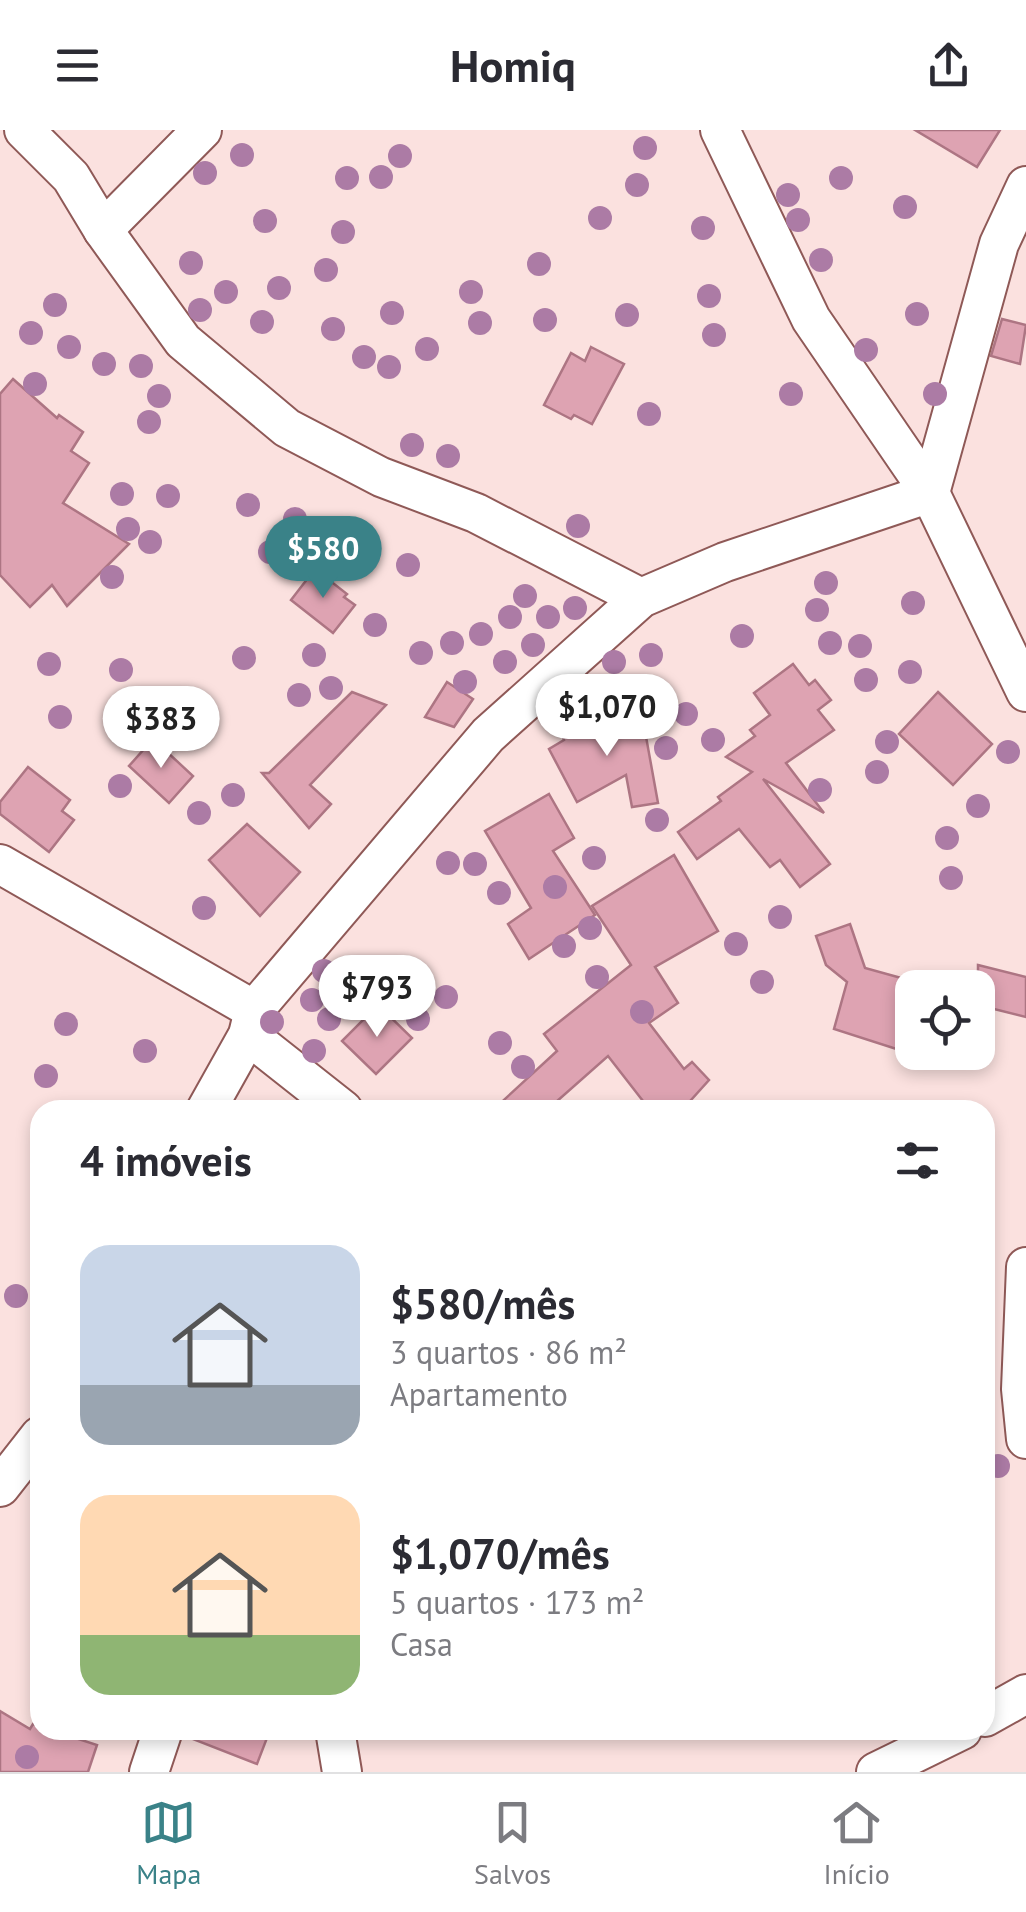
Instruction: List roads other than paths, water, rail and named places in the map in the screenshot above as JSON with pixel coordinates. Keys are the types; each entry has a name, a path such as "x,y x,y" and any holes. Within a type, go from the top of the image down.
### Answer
{"street":[{"path":"24,130 71,177 182,341 287,428 382,477 476,513 641,598"},
{"path":"104,230 202,130"},
{"path":"720,130 812,320 930,493 1026,692"},
{"path":"930,493 999,244 1026,186"},
{"path":"211,1100 251,1022 488,735 641,598 725,562 930,493"},
{"path":"0,864 251,1022 333,1100"},
{"path":"1026,1267 1021,1389 1026,1439"},
{"path":"0,1487 30,1449"},
{"path":"995,1711 1026,1694"},
{"path":"149,1772 160,1740"},
{"path":"337,1740 342,1772"},
{"path":"876,1772 933,1740"}]}
